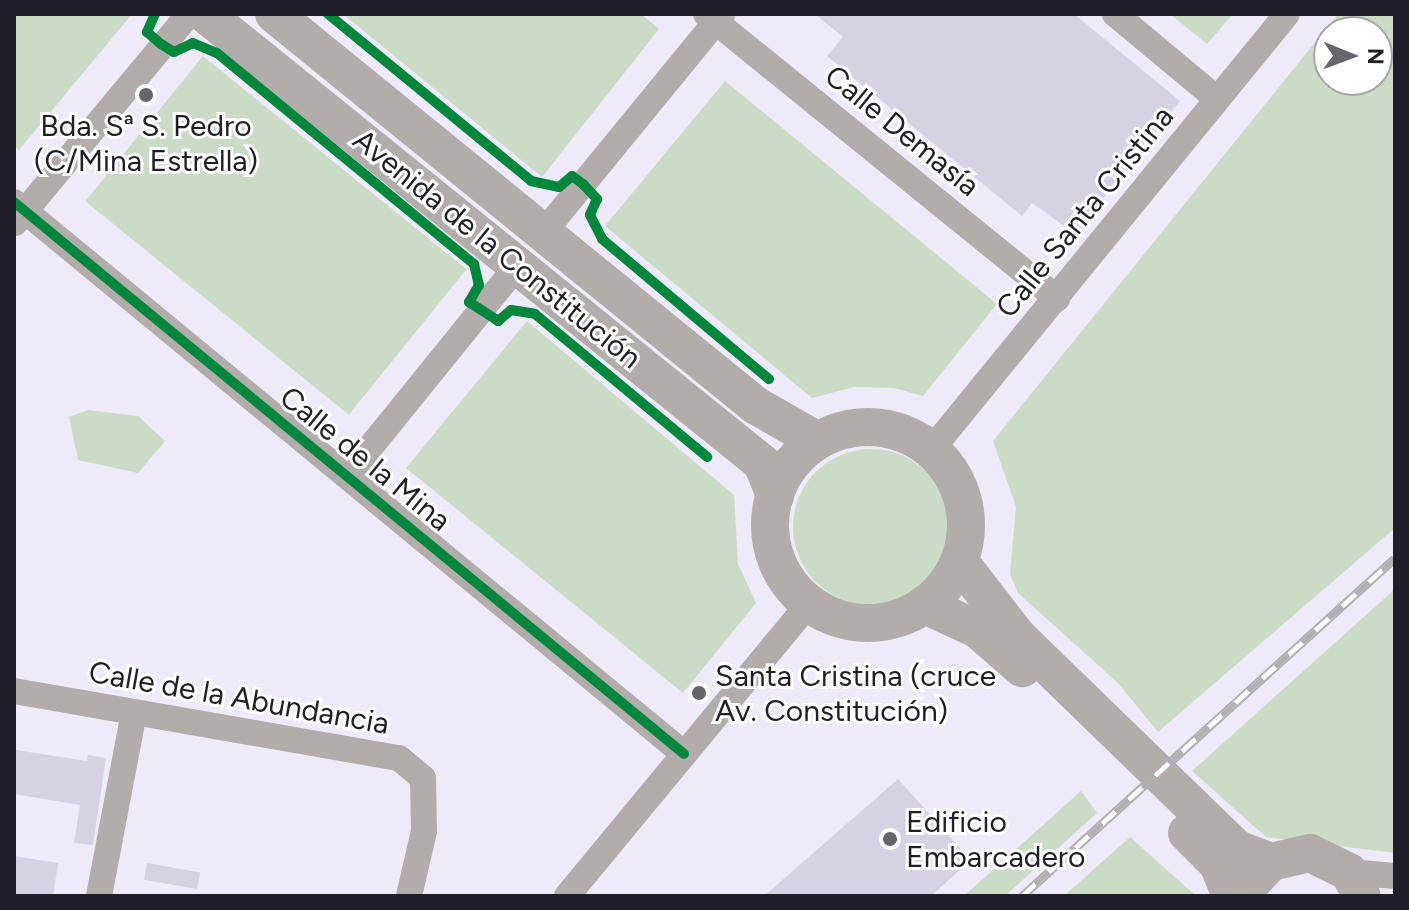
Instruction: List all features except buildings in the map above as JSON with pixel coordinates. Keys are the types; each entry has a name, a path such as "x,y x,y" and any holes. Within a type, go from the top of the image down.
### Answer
{"main road":[{"name":"Avenida de la Constitución","path":"205,14 762,463 775,496"},
{"name":"Avenida de la Constitución","path":"274,14 755,405 816,440"},
{"path":"878,426 912,436 932,449 956,479 967,518 960,562 945,589 912,614 870,625 840,621 808,605 783,577 769,535 775,496 796,457 816,440 840,429 878,426"},
{"path":"960,562 1018,637 1237,849 1271,862 1310,853 1356,884"},
{"path":"925,605 977,629 1006,652 1218,864 1231,896"},
{"path":"1245,896 1271,862"}],"street":[{"path":"18,212 189,14"},
{"path":"1115,14 1217,99"},
{"name":"Calle Santa Cristina","path":"932,449 1287,14"},
{"path":"543,233 715,17"},
{"name":"Calle Demasía","path":"715,17 1057,298"},
{"name":"Calle de la Mina","path":"18,212 347,476 684,754"},
{"path":"347,476 517,266"},
{"path":"567,896 808,605"},
{"name":"Calle de la Abundancia","path":"14,691 399,758 423,778 424,831 409,896"},
{"path":"99,896 134,713"},
{"path":"1356,884 1395,876"}],"green space":[{"path":"14,14 132,14 19,150 14,145"},
{"path":"343,14 641,14 659,29 542,177"},
{"path":"1170,14 1233,14 1207,44"},
{"path":"1395,14 1395,528 1158,732 1118,683 1018,593 1010,574 1016,507 993,441 1313,45 1313,96 1393,96 1393,16 1336,16"},
{"path":"203,56 466,269 349,415 85,201"},
{"path":"725,81 997,304 923,396 894,388 854,387 812,398 605,226"},
{"path":"527,321 734,495 738,564 756,603 683,693 406,468"},
{"path":"88,410 138,416 165,441 138,473 78,460 69,417"},
{"path":"871,449 901,455 926,472 943,497 949,527 943,557 926,582 901,599 871,605 841,599 816,582 799,557 793,527 799,497 816,472 841,455"},
{"path":"1395,589 1395,853 1266,837 1192,771"},
{"path":"1081,791 1097,813 1005,896 964,896"},
{"path":"1130,837 1196,896 1064,896"}],"railway":[{"path":"1022,896 1395,558"}],"cycle path":[{"path":"155,14 147,32 161,44 174,52 193,43 217,53 474,264 479,285 469,302 498,321 511,310 535,314 707,457"},
{"path":"328,14 531,181 559,187 572,176 583,184 597,199 590,215 602,239 769,379"},
{"path":"14,202 684,754"}],"place":[{"name":"Bda. Sª S. Pedro (C/Mina Estrella)","path":"146,95"},
{"name":"Santa Cristina (cruce Av. Constitución)","path":"699,693"},
{"name":"Edificio Embarcadero","path":"890,839"}]}
